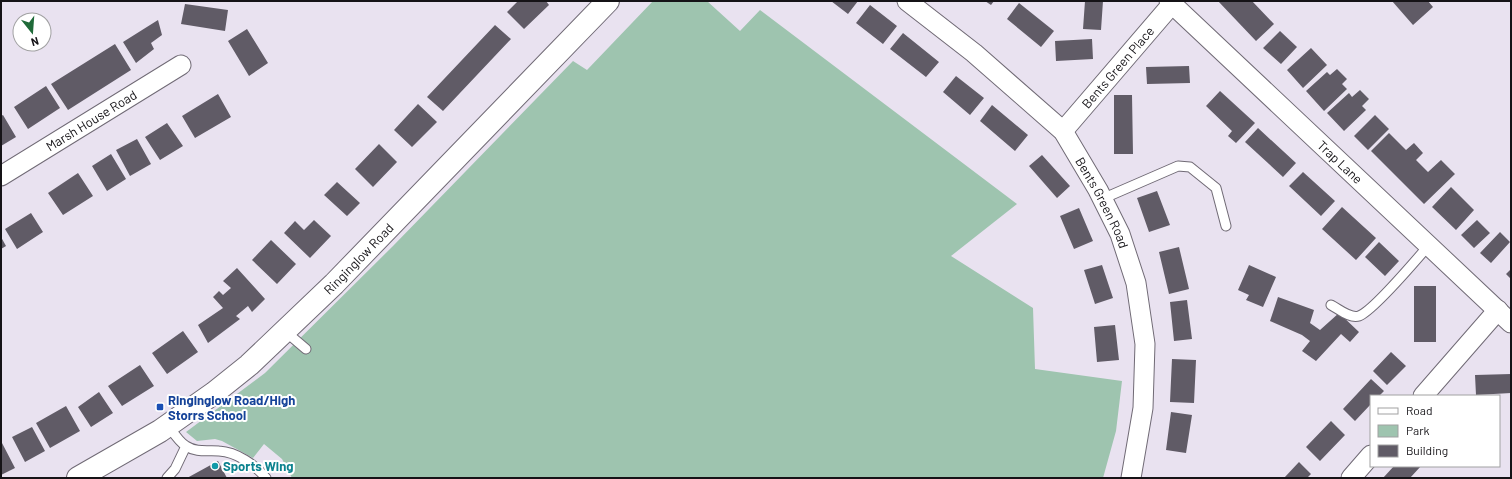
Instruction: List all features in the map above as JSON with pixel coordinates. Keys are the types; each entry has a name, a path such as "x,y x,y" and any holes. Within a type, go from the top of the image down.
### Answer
{"street":[{"name":"Ringinglow Road","path":"78,478 168,425 214,393 249,365 286,332 608,1"},
{"name":"Bents Green Road","path":"907,1 974,53 1063,131 1120,234 1136,283 1145,344 1143,408 1131,478"},
{"name":"Bents Green Place","path":"1063,131 1172,2"},
{"name":"Trap Lane","path":"1172,2 1504,317"},
{"name":"Marsh House Road","path":"1,176 181,65"},
{"path":"1424,395 1504,317"},
{"path":"1351,478 1370,457"}],"lane":[{"path":"1102,199 1178,166 1190,167 1216,188 1226,226"},
{"path":"1332,304 1351,316 1359,316 1372,306 1429,245"},
{"path":"286,332 306,349"},
{"path":"168,425 186,446 198,451 220,451 236,455 259,470 266,478"},
{"path":"167,478 175,469 186,446"}],"green space":[{"path":"653,1 707,1 740,31 760,10 1017,204 951,256 1033,308 1035,369 1122,381 1116,431 1103,478 292,478 282,459 264,444 253,458 222,441 215,439 197,441 186,432 265,373 393,246 573,61 587,70"}],"building":[{"path":"518,1 546,1 549,5 524,29 507,12"},
{"path":"831,1 858,1 848,14"},
{"path":"985,1 994,1 991,5"},
{"path":"1085,1 1103,1 1101,30 1083,29"},
{"path":"1218,1 1252,1 1274,24 1256,41"},
{"path":"1392,1 1428,1 1433,7 1413,25"},
{"path":"1019,3 1054,31 1041,47 1007,19"},
{"path":"185,4 228,10 225,31 181,24"},
{"path":"870,5 897,26 883,44 856,23"},
{"path":"158,20 162,35 151,43 154,49 136,63 123,42"},
{"path":"495,25 511,39 443,111 427,97"},
{"path":"247,29 268,63 249,76 228,41"},
{"path":"1280,31 1297,47 1281,64 1263,48"},
{"path":"903,33 939,62 926,77 890,49"},
{"path":"1092,39 1093,59 1056,61 1055,41"},
{"path":"115,44 131,70 68,110 51,84"},
{"path":"1311,48 1327,65 1303,88 1287,70"},
{"path":"1189,66 1190,83 1147,84 1146,67"},
{"path":"1337,69 1347,79 1342,84 1347,89 1324,111 1306,91 1327,72 1330,75"},
{"path":"956,76 984,98 970,115 943,92"},
{"path":"46,86 60,108 28,129 14,107"},
{"path":"1360,90 1369,99 1362,106 1366,110 1344,131 1327,113 1349,93 1352,97"},
{"path":"1220,91 1255,123 1236,143 1228,136 1232,131 1206,106"},
{"path":"218,94 231,117 195,138 182,116"},
{"path":"1114,95 1132,95 1133,154 1114,154"},
{"path":"418,104 437,122 412,147 394,130"},
{"path":"992,105 1028,135 1015,151 980,121"},
{"path":"3,115 16,137 1,146 1,116"},
{"path":"1375,115 1389,129 1368,150 1354,136"},
{"path":"167,123 183,146 160,160 145,137"},
{"path":"1258,128 1296,163 1283,177 1245,142"},
{"path":"1389,133 1406,150 1414,143 1423,153 1416,160 1428,172 1441,160 1455,174 1424,204 1371,151"},
{"path":"137,139 151,164 130,176 116,150"},
{"path":"379,144 397,162 373,187 355,169"},
{"path":"111,154 126,179 107,191 92,166"},
{"path":"1042,155 1070,186 1057,198 1029,166"},
{"path":"1303,172 1335,201 1321,216 1289,186"},
{"path":"78,173 93,196 63,215 48,193"},
{"path":"337,182 360,203 347,216 324,195"},
{"path":"1451,187 1474,210 1456,230 1432,207"},
{"path":"1157,191 1170,225 1149,232 1137,198"},
{"path":"1342,207 1376,238 1356,260 1322,229"},
{"path":"1079,208 1093,241 1074,249 1060,216"},
{"path":"31,213 43,232 17,249 5,229"},
{"path":"314,220 331,236 310,258 284,233 295,221 304,230"},
{"path":"1477,220 1490,233 1474,248 1461,235"},
{"path":"1500,232 1510,242 1491,263 1480,253"},
{"path":"1,237 6,246 1,249"},
{"path":"271,240 296,264 277,284 252,260"},
{"path":"1379,242 1399,261 1385,276 1365,257"},
{"path":"1179,247 1189,289 1169,294 1159,252"},
{"path":"1102,265 1113,298 1095,304 1084,270"},
{"path":"1249,265 1276,277 1263,307 1246,300 1249,295 1238,290"},
{"path":"237,268 265,299 252,312 248,306 236,316 240,319 208,343 198,325 223,308 213,297 219,291 223,295 231,288 223,281"},
{"path":"1511,269 1511,279 1506,274"},
{"path":"1414,286 1436,286 1436,342 1414,342"},
{"path":"1278,297 1314,310 1310,323 1320,330 1339,313 1359,332 1350,342 1341,334 1316,361 1302,351 1310,341 1302,335 1270,321"},
{"path":"1187,300 1192,339 1174,341 1170,302"},
{"path":"1115,325 1119,360 1097,362 1094,327"},
{"path":"183,331 198,352 167,374 152,353"},
{"path":"1391,352 1406,366 1387,385 1373,371"},
{"path":"1172,359 1196,360 1194,403 1170,402"},
{"path":"140,365 154,386 122,406 108,386"},
{"path":"1511,374 1511,393 1476,395 1475,375"},
{"path":"1371,379 1384,391 1380,395 1370,395 1370,405 1355,421 1343,409"},
{"path":"99,392 113,413 91,427 78,407"},
{"path":"66,406 80,431 50,448 36,423"},
{"path":"1171,412 1192,415 1186,453 1166,450"},
{"path":"1331,421 1345,435 1320,461 1306,447"},
{"path":"32,427 45,451 25,462 12,437"},
{"path":"2,443 15,468 1,475 1,444"},
{"name":"Sports Wing","path":"218,461 227,478 187,478"},
{"path":"1299,462 1311,474 1307,478 1284,478"},
{"path":"1393,467 1420,467 1410,478 1383,478"}],"place":[{"name":"Ringinglow Road/High Storrs School","path":"160,407"},
{"name":"Sports Wing","path":"215,466"}]}
